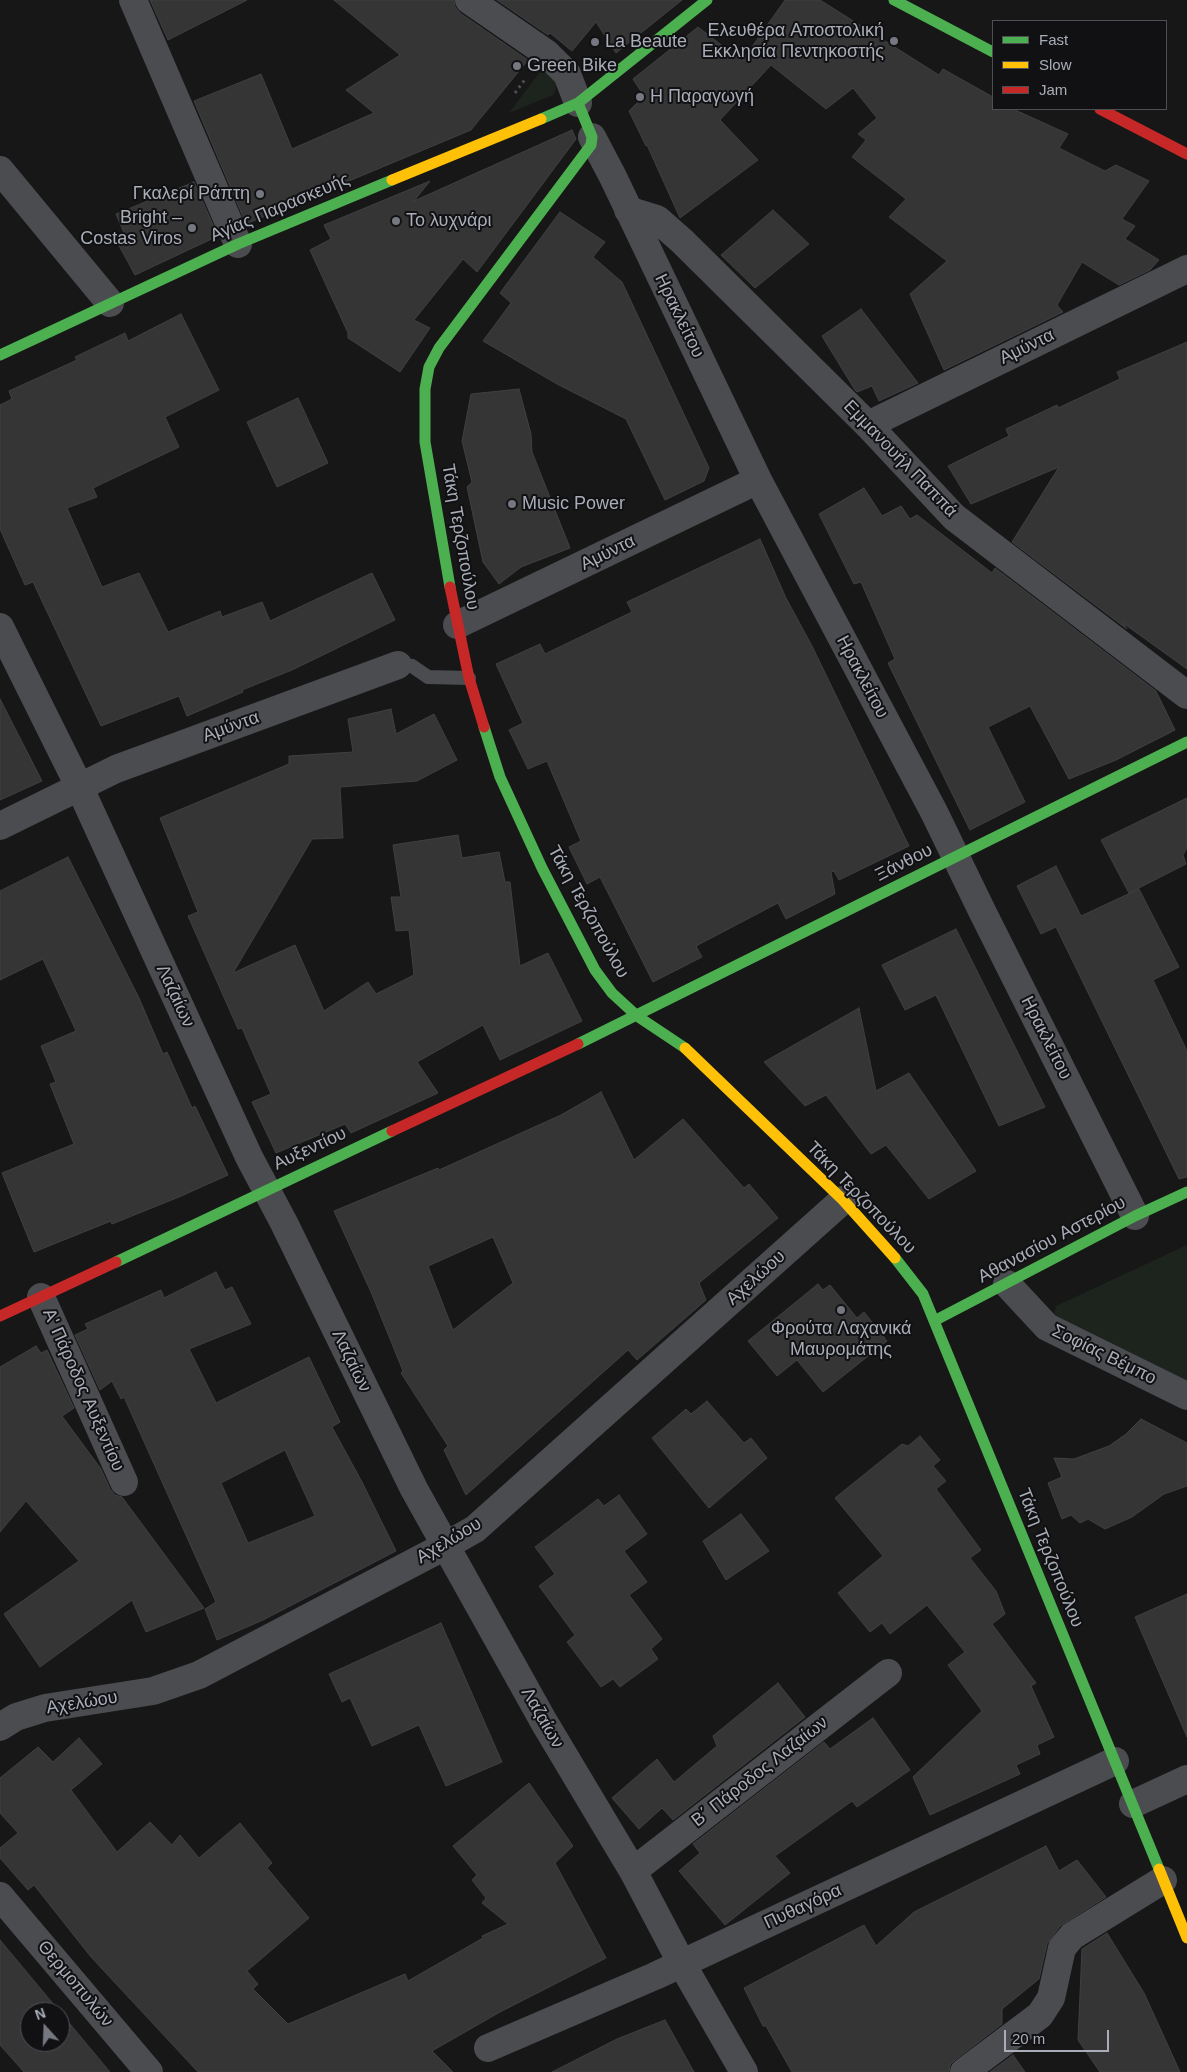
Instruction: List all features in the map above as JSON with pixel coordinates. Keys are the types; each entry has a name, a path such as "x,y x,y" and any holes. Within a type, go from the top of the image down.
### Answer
{"main road":[{"path":"592,137 578,103 707,0"},
{"path":"894,0 992,51"},
{"name":"Αγίας Παρασκευής","path":"0,355 238,244 578,103"},
{"path":"1102,110 1187,154"},
{"name":"Τάκη Τερζοπούλου","path":"592,137 591,145 439,348 429,367 426,389 425,442 457,625 469,678 500,777 542,868 595,970 612,993 637,1016 684,1047 843,1200 915,1281 923,1294 1187,1938"},
{"name":"Ξάνθου","path":"637,1016 1187,742"},
{"name":"Αυξεντίου","path":"0,1316 266,1189 637,1016"},
{"name":"Αθανασίου Αστερίου","path":"934,1321 1135,1216 1187,1192"}],"street":[{"path":"133,0 238,244"},
{"path":"469,0 546,53 567,74 578,103"},
{"name":"Ηρακλείτου","path":"592,137 758,480 934,812 1135,1216"},
{"path":"0,170 110,303"},
{"name":"Εμμανουήλ Παππά","path":"628,210 657,220 682,241 868,425 954,516 1187,695"},
{"name":"Αμύντα","path":"868,425 1187,269"},
{"name":"Αμύντα","path":"457,625 758,480"},
{"name":"Λαζαίων","path":"0,627 79,786 249,1157 414,1489 544,1722 633,1871 682,1964 744,2072"},
{"name":"Αμύντα","path":"0,826 116,769 398,666"},
{"name":"Αχελώου","path":"0,1727 16,1717 45,1708 153,1691 199,1675 475,1529 843,1200"},
{"name":"Σοφίας Βέμπο","path":"1007,1284 1047,1327 1187,1396"},
{"name":"Αʹ Πάροδος Αυξεντίου","path":"41,1297 124,1482"},
{"name":"Β΄ Πάροδος Λαζαίων","path":"633,1871 888,1673"},
{"name":"Πυθαγόρα","path":"488,2048 682,1964 1115,1761"},
{"path":"1133,1804 1187,1778"},
{"path":"964,2072 1040,2015 1052,1998 1062,1948 1072,1936 1163,1880"},
{"name":"Θερμοπυλών","path":"0,1896 149,2072"}],"lane":[{"name":"Αμύντα","path":"398,666 412,666 428,677 469,678"}],"shaded area":[{"path":"543,68 556,83 556,90 553,95 509,113"},
{"path":"1187,1245 1187,1394 1053,1318 1056,1306"}],"building":[{"path":"150,0 247,0 168,40"},
{"path":"334,0 454,0 455,7 460,13 528,60 471,130 246,224 194,101 261,74 292,149 374,113 346,90 400,55"},
{"path":"497,0 682,0 616,53 596,22 572,51 550,33 548,35"},
{"path":"785,0 820,0 939,75 943,69 992,96 992,110 1015,110 1068,134 1059,148 1105,171 1116,165 1149,181 1122,219 1135,226 1125,239 1159,260 1150,270 1119,285 1082,262 1057,305 1063,312 944,370 910,294 947,261 889,217 906,199 852,157 866,140 858,134 877,118 853,88 826,109 771,65 720,120 758,160 680,218 647,145 629,111 644,96 633,79 698,27 742,61"},
{"path":"572,130 576,139 477,272 463,259 414,320 430,328 400,372 348,338 348,333 310,250 331,239 324,225 430,181 414,201"},
{"path":"194,182 218,236 135,275 117,242 127,240 116,214"},
{"path":"773,210 809,244 755,288 721,255"},
{"path":"560,212 605,242 593,257 622,282 709,468 704,481 665,500 626,419 557,384 483,341 511,303 500,293"},
{"path":"861,309 918,383 879,401 872,386 857,392 855,390 822,336"},
{"path":"181,314 219,390 165,417 179,447 93,488 97,497 67,508 102,587 139,573 168,632 220,611 222,617 262,602 270,621 372,573 395,620 292,670 242,690 243,692 187,716 179,696 101,726 33,582 25,585 0,529 0,405 12,399 9,391 77,360 75,357 125,333 128,341"},
{"path":"1187,342 1187,669 1123,623 1127,629 1012,542 1059,467 971,504 948,466 1009,436 1006,429 1057,405 1058,408 1120,379 1117,372"},
{"path":"519,389 531,434 532,452 570,548 521,567 499,584 483,562 467,487 472,482 462,441 471,394"},
{"path":"298,398 328,463 277,487 247,422"},
{"path":"864,488 882,516 901,506 910,519 917,515 992,573 995,568 1156,691 1175,730 1116,760 1069,779 1030,706 988,727 1025,802 970,830 888,663 895,659 861,582 854,584 819,514"},
{"path":"760,539 786,598 812,646 909,846 839,880 834,871 831,872 835,894 786,919 778,903 696,946 702,957 653,982 600,877 587,884 569,847 581,841 547,761 528,769 509,730 523,723 496,664 540,644 545,654 632,612 627,602"},
{"path":"0,699 42,781 0,800"},
{"path":"391,709 396,734 434,714 457,760 417,781 340,787 343,838 312,839 233,973 295,945 324,1011 368,982 376,994 414,975 409,930 396,931 391,897 401,897 393,845 458,835 462,858 499,852 505,882 510,882 520,966 548,953 582,1021 500,1060 483,1025 417,1062 438,1093 351,1133 345,1124 276,1153 252,1102 271,1094 242,1028 238,1029 188,916 198,912 160,818 289,764 289,756 353,752 348,719"},
{"path":"1187,798 1187,848 1183,855 1186,864 1129,893 1101,840"},
{"path":"68,857 139,998 163,1054 167,1052 192,1108 195,1106 228,1175 112,1224 111,1221 34,1252 2,1173 74,1144 50,1084 56,1082 41,1046 76,1031 43,959 0,980 0,891"},
{"path":"1056,866 1081,916 1139,889 1179,967 1153,980 1187,1051 1187,1177 1179,1179 1056,927 1041,934 1017,886"},
{"path":"956,929 1045,1107 999,1126 936,995 905,1010 882,965"},
{"path":"859,1008 876,1091 909,1073 976,1171 929,1199 886,1145 871,1154 826,1095 805,1106 764,1062"},
{"path":"601,1092 634,1160 683,1119 744,1188 749,1184 778,1218 699,1283 706,1300 637,1360 628,1350 466,1495 444,1450 448,1446 401,1373 403,1371 371,1292 334,1211 438,1168 439,1170 561,1115","holes":["493,1237 513,1283 453,1330 428,1266"]},
{"path":"216,1272 225,1290 232,1287 251,1324 189,1349 216,1403 309,1357 340,1422 332,1427 396,1551 263,1620 217,1640 205,1609 216,1602 124,1397 121,1399 112,1381 100,1390 75,1335 88,1329 85,1324 161,1290 164,1298","holes":["285,1450 315,1516 248,1543 221,1483"]},
{"path":"818,1284 823,1290 830,1285 857,1318 864,1312 887,1341 823,1392 797,1360 777,1376 748,1341"},
{"path":"36,1346 41,1353 47,1350 74,1408 62,1416 101,1469 110,1489 115,1495 122,1497 204,1608 146,1632 132,1600 40,1667 4,1614 79,1561 26,1501 0,1532 0,1367"},
{"path":"707,1401 744,1443 751,1438 767,1458 709,1508 652,1438 686,1409 691,1414"},
{"path":"1141,1419 1187,1443 1187,1486 1164,1494 1132,1517 1105,1529 1088,1519 1080,1523 1071,1515 1062,1519 1048,1483 1062,1477 1054,1458 1074,1459 1109,1446 1126,1434"},
{"path":"920,1436 940,1460 933,1466 946,1481 936,1489 981,1550 970,1558 996,1591 1005,1614 992,1624 1036,1683 1031,1686 1054,1737 1037,1745 1040,1754 1016,1765 1020,1774 930,1815 913,1777 982,1711 948,1665 965,1652 927,1605 890,1634 882,1623 870,1632 838,1593 883,1556 835,1498 902,1444 908,1446"},
{"path":"619,1495 647,1534 624,1551 647,1582 629,1595 662,1639 651,1649 658,1659 620,1687 613,1679 601,1687 567,1642 575,1635 539,1586 555,1574 535,1547 598,1499 604,1506"},
{"path":"741,1514 769,1551 726,1580 703,1541"},
{"path":"1187,1594 1187,1737 1135,1617"},
{"path":"441,1623 502,1762 446,1786 419,1725 372,1746 350,1698 342,1702 329,1674"},
{"path":"778,1683 805,1717 673,1820 662,1808 639,1829 612,1798 657,1759 674,1782 717,1746 713,1736"},
{"path":"873,1718 910,1770 857,1807 852,1801 775,1856 790,1873 725,1925 679,1871 700,1853 693,1844 824,1742 830,1749"},
{"path":"79,1738 102,1764 71,1790 117,1852 150,1822 172,1845 180,1835 199,1858 240,1823 272,1863 267,1868 309,1918 247,1971 258,1984 253,1989 288,2024 405,1974 408,1981 483,1938 482,1936 508,1924 482,1903 486,1898 472,1880 477,1875 453,1846 529,1783 573,1846 555,1863 606,1958 500,2012 432,2051 453,2072 198,2072 91,1957 34,1885 28,1890 0,1858 0,1848 18,1833 0,1813 0,1778 38,1747 53,1762"},
{"path":"1046,1846 1059,1871 1077,1860 1106,1897 1060,1926 1047,1944 1039,1979 1002,2009 1002,2024 955,2060 950,2065 949,2072 792,2072 766,2026 763,2026 744,1988 864,1925 876,1946 914,1912"},
{"path":"1107,1933 1144,1993 1180,2072 1100,2072 1078,2040 1082,1949"},
{"path":"0,1940 52,2002 20,2002 20,2052 70,2052 70,2024 110,2072 24,2072 0,2045"},
{"path":"665,2020 694,2072 552,2072 617,2039"},
{"path":"1013,2055 1025,2072 990,2072"}],"traffic: fast":[{"path":"541,119 578,103 707,0"},
{"path":"894,0 992,51"},
{"path":"450,587 425,442 425,389 429,367 439,348 591,145 592,137 578,103"},
{"path":"0,355 238,244 392,180"},
{"path":"484,727 500,777 542,868 595,970 612,993 637,1016 685,1048"},
{"path":"578,1044 1187,742"},
{"path":"116,1262 392,1131"},
{"path":"934,1321 1135,1216 1187,1192"},
{"path":"895,1258 923,1294 1159,1869"}],"traffic: slow":[{"path":"392,180 541,119"},
{"path":"685,1048 843,1200 895,1258"},
{"path":"1159,1869 1187,1938"}],"traffic: jam":[{"path":"1102,110 1187,154"},
{"path":"450,587 469,678 484,727"},
{"path":"392,1131 578,1044"},
{"path":"0,1316 116,1262"}],"place":[{"name":"Ελευθέρα Αποστολική Εκκλησία Πεντηκοστής","path":"894,41"},
{"name":"La Beaute","path":"595,42"},
{"name":"Green Bike","path":"517,66"},
{"name":"Η Παραγωγή","path":"640,97"},
{"name":"Γκαλερί Ράπτη","path":"260,194"},
{"name":"Το λυχνάρι","path":"396,221"},
{"name":"Bright – Costas Viros","path":"192,228"},
{"name":"Music Power","path":"512,504"},
{"name":"Φρούτα Λαχανικά Μαυρομάτης","path":"841,1310"}]}
